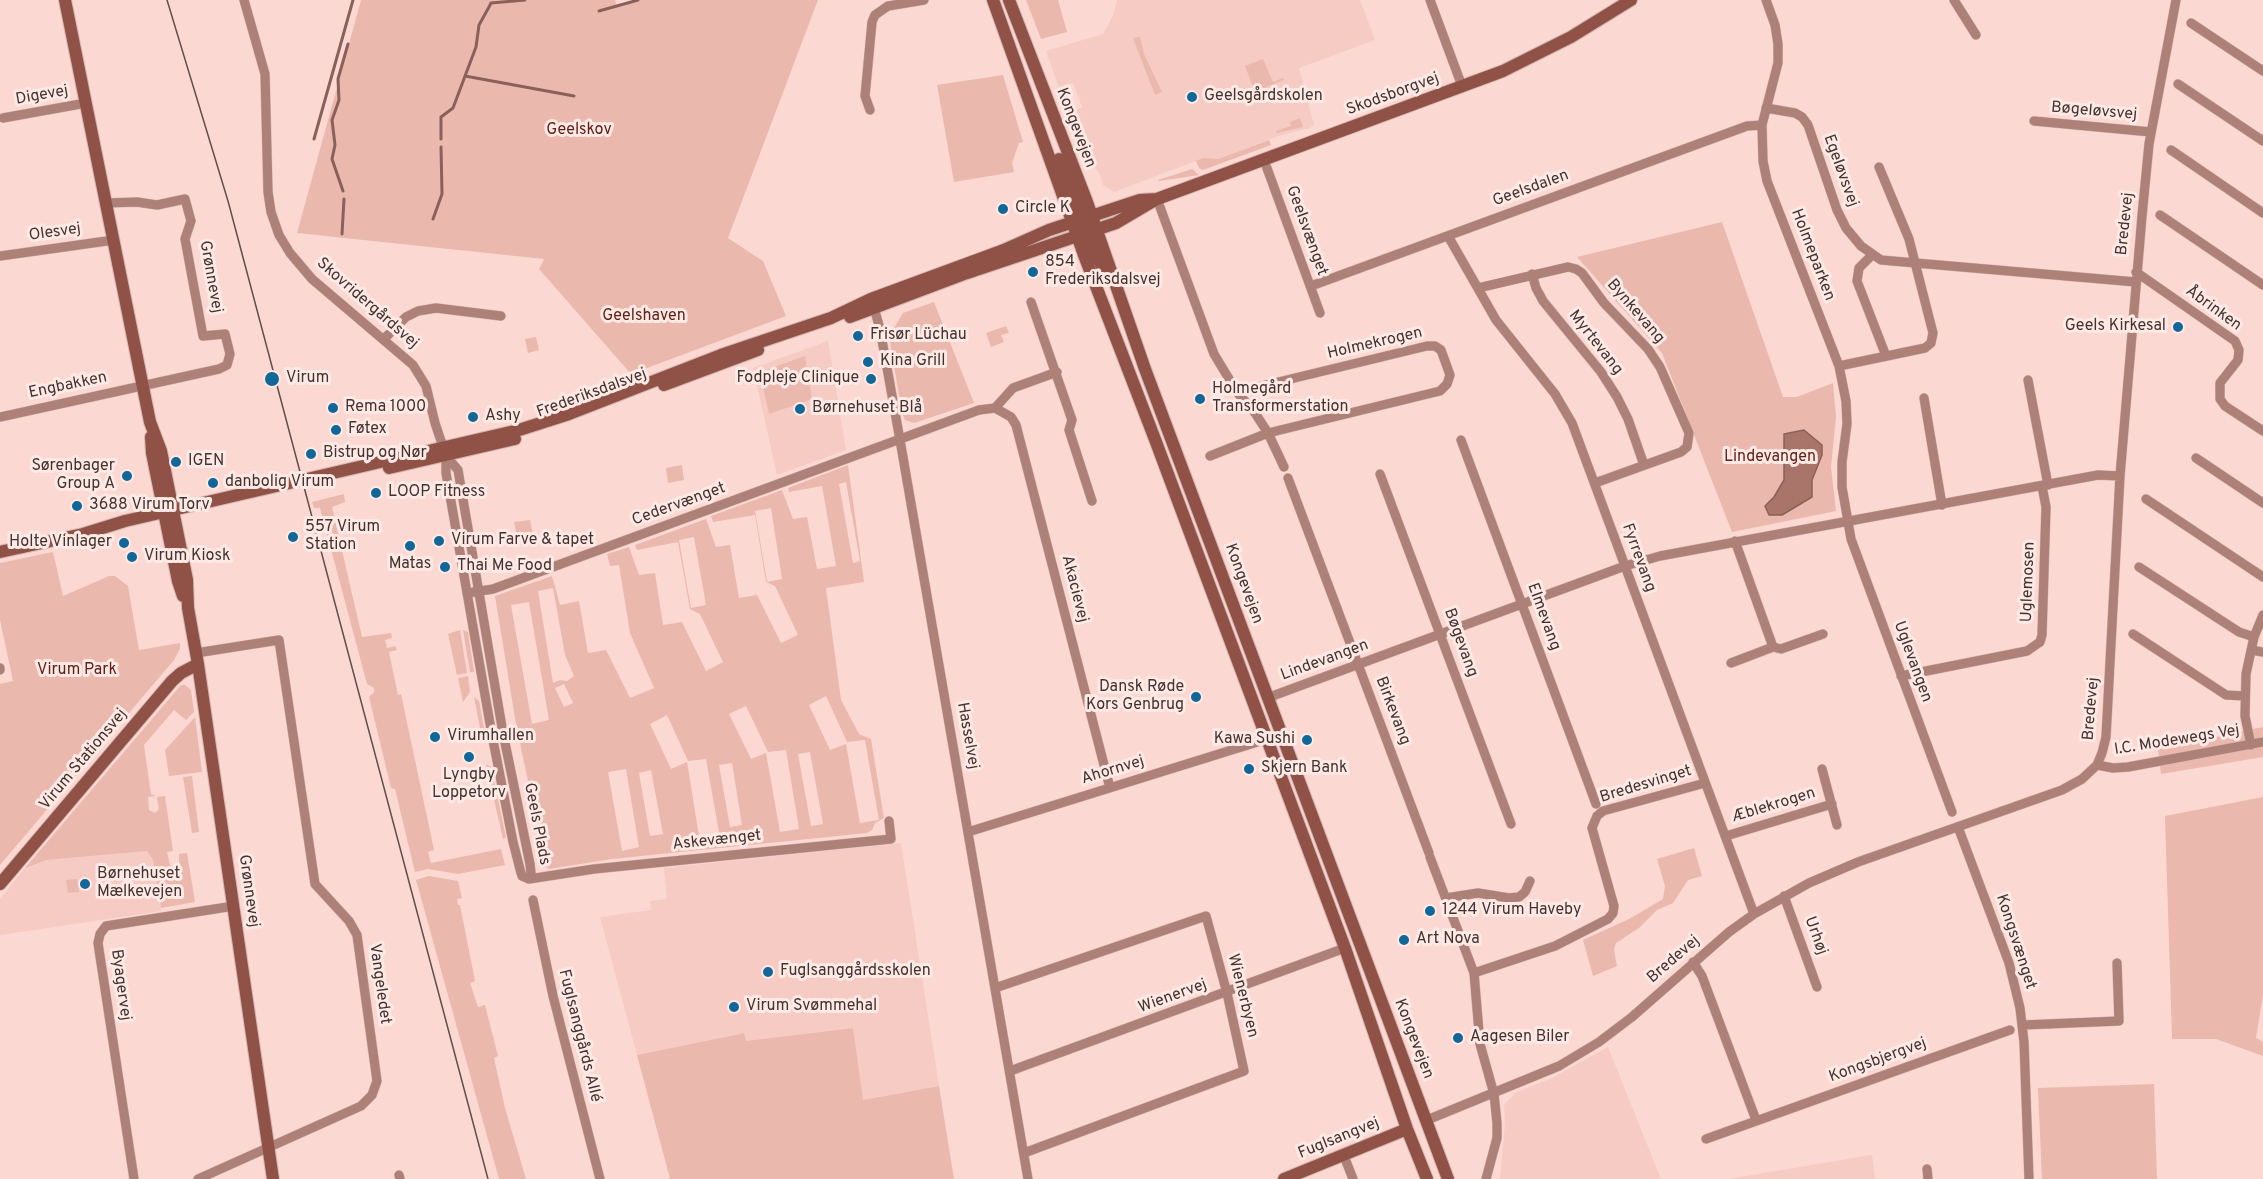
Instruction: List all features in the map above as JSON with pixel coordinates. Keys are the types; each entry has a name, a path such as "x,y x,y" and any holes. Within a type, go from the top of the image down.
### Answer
{"street":[{"name":"Grønnevej","path":"65,0 150,422 161,451 169,514 187,580 188,608 273,1179"},
{"name":"Skovridergårdsvej","path":"244,0 265,74 268,192 271,212 279,235 290,253 312,279 413,365 426,386 444,451"},
{"path":"870,110 865,96 872,22 875,15 888,6 924,0"},
{"name":"Kongevejen","path":"993,0 1035,117 1131,328 1448,1179"},
{"name":"Kongevejen","path":"1009,0 1082,219 1267,739 1345,948 1407,1129 1427,1179"},
{"path":"1430,0 1462,86"},
{"name":"Skodsborgvej","path":"1087,232 1122,219 1156,199 1462,86 1538,55 1631,0"},
{"name":"Holmeparken","path":"1766,0 1775,25 1778,63 1762,124 1763,161 1767,181 1839,366 1846,401 1847,424 1842,462 1847,522"},
{"path":"1954,0 1976,35"},
{"name":"Bredevej","path":"1427,1120 1559,1066 1599,1042 1632,1017 1729,932 1784,896 1858,862 2062,789 2082,778 2097,765 2106,737 2120,476 2136,277 2151,132 2176,0"},
{"path":"2191,23 2263,71"},
{"path":"2178,84 2263,141"},
{"name":"Digevej","path":"3,118 86,103"},
{"name":"Egeløvsvej","path":"1766,108 1795,113 1808,124 1837,210 1846,228 1872,255"},
{"name":"Bøgeløvsvej","path":"2034,121 2151,132"},
{"name":"Geelsdalen","path":"1311,286 1747,126 1762,124"},
{"path":"2170,150 2263,213"},
{"name":"Geelsvænget","path":"1264,160 1320,313"},
{"path":"1839,366 1924,348 1931,342 1933,333 1909,238 1879,167"},
{"name":"Grønnevej","path":"106,203 136,202 157,205 185,199 191,221 185,239 203,336 225,334 230,354 227,365 219,369 143,386"},
{"path":"1156,199 1214,354 1237,392 1256,413 1284,467"},
{"name":"Skodsborgvej","path":"1082,219 1140,200 1156,199"},
{"path":"2160,215 2263,285"},
{"name":"Frederiksdalsvej","path":"0,552 83,534 110,531 169,514 444,451 496,444 551,428 873,304 1082,219"},
{"name":"Frederiksdalsvej","path":"873,304 1087,232"},
{"name":"Fyrrevang","path":"1448,236 1508,337 1555,394 1572,423 1754,914"},
{"name":"Olesvej","path":"0,256 114,240"},
{"path":"1886,356 1857,281 1859,268 1872,255 1881,260 2136,277"},
{"name":"Bynkevang","path":"1478,288 1568,267 1582,273 1604,303 1648,350 1660,368 1689,433 1688,447 1681,452 1595,483"},
{"name":"Myrtevang","path":"1532,274 1543,301 1601,372 1617,397 1628,419 1644,465"},
{"name":"Åbrinken","path":"2136,277 2235,341 2239,350 2238,360 2220,384 2220,399 2225,406 2263,431"},
{"path":"1031,302 1072,420 1069,430 1092,501"},
{"name":"Hasselvej","path":"873,304 880,329 900,440 1028,1179"},
{"path":"384,339 406,317 418,311 436,308 501,316"},
{"name":"Holmekrogen","path":"1210,456 1268,433 1440,391 1447,384 1450,375 1441,350 1435,346 1427,346 1237,392"},
{"path":"900,440 985,408 995,408 1013,388 1057,372"},
{"path":"2028,380 2045,486"},
{"name":"Engbakken","path":"0,417 143,386"},
{"path":"1924,398 1942,505"},
{"name":"Akacievej","path":"995,408 1011,417 1016,425 1110,788"},
{"name":"Cedervænget","path":"468,593 502,586 900,440"},
{"name":"Elmevang","path":"1461,440 1596,804"},
{"name":"Geels Plads","path":"444,451 459,470 503,732 530,864 529,879 522,876 513,842 492,735 444,451"},
{"path":"2196,458 2263,503"},
{"name":"Bøgevang","path":"1380,474 1511,824"},
{"name":"Lindevangen","path":"1267,698 1625,566 1660,556 2098,475 2120,476"},
{"name":"Birkevang","path":"1288,478 1446,898"},
{"name":"Uglemosen","path":"1901,676 2027,651 2040,642 2045,486"},
{"path":"2146,499 2263,577"},
{"name":"Uglevangen","path":"1847,522 1851,539 1952,812"},
{"path":"1735,541 1773,647"},
{"path":"2139,567 2239,632 2254,637"},
{"path":"2251,745 2245,716 2244,696 2254,637 2263,615"},
{"path":"1731,663 1773,647 1781,649 1822,634"},
{"path":"2133,634 2226,695 2244,696"},
{"name":"Vangeledet","path":"197,658 279,640 315,884 349,921 357,935 377,1081 372,1095 361,1106 198,1179"},
{"path":"2251,650 2263,652"},
{"name":"Virum Stationsvej","path":"0,884 172,681 197,658"},
{"name":"Ahornvej","path":"968,832 1267,739"},
{"name":"I.C. Modewegs Vej","path":"2097,765 2113,768 2128,767 2263,742"},
{"name":"Æblekrogen","path":"1822,769 1837,825"},
{"name":"Bredesvinget","path":"1474,973 1555,946 1608,919 1613,913 1614,906 1592,828 1597,816 1603,811 1706,783"},
{"name":"Æblekrogen","path":"1726,837 1832,804"},
{"name":"Askevænget","path":"529,879 602,868 891,839 889,821"},
{"name":"Kongsvænget","path":"1958,827 2008,963 2023,1025 2029,1179"},
{"path":"1486,1179 1497,1138 1494,1094 1480,1044 1474,973 1446,898 1478,892 1509,898 1519,897 1525,892 1530,880"},
{"name":"Urhøj","path":"1784,896 1817,987"},
{"name":"Fuglsanggårds Allé","path":"533,900 553,996 600,1179"},
{"name":"Byagervej","path":"134,1179 98,943 100,934 106,926 234,906"},
{"name":"Wienerbyen","path":"995,988 1206,916 1227,993 1244,1071 1024,1153"},
{"name":"Wienervej","path":"1011,1071 1345,948"},
{"path":"1693,963 1702,976 1756,1120"},
{"path":"2023,1025 2119,1021 2117,963"},
{"name":"Kongsbjergvej","path":"1706,1138 2010,1030"},
{"name":"Fuglsangvej","path":"1290,1178 1407,1129"},
{"path":"1344,1156 1353,1179"}],"shaded area":[{"name":"Geelsgårdskolen","path":"1117,0 1360,0 1375,40 1299,68 1314,125 1310,128 1278,136 1202,165 1199,160 1114,192 1103,185 1071,112 1082,107 1073,83 1059,87 1046,51 1103,34 1113,16"},
{"name":"Børnehuset Blå","path":"828,341 846,450 777,475 753,368"},
{"path":"1804,430 1822,445 1822,455 1812,480 1812,497 1782,515 1769,515 1765,506 1774,497 1784,480 1784,434"},
{"name":"Fuglsanggårdsskolen","path":"901,843 939,1086 862,1100 853,1028 746,1041 743,1033 637,1055 600,917 651,910 650,901 667,899 664,868"},
{"name":"Børnehuset Mælkevejen","path":"147,851 153,860 161,911 0,935 0,899 25,868 47,860"},
{"path":"1608,1047 1661,1179 1500,1179 1505,1124 1504,1105 1515,1093 1552,1078"},
{"path":"1872,1155 1875,1179 1729,1179"}],"green space":[{"name":"Geelskov","path":"361,0 615,0 617,6 638,0 818,0 728,238 763,261 786,316 631,374 539,269 544,259 297,233"},
{"path":"1026,0 1058,0 1067,32 1041,39"},
{"path":"1140,37 1144,54 1162,92 1155,95 1133,38"},
{"path":"1263,59 1273,82 1283,78 1284,80 1257,91 1253,87 1245,66"},
{"path":"1003,75 1023,142 1019,143 1012,163 1014,172 954,182 937,85"},
{"path":"1300,118 1303,127 1277,133 1276,131 1291,126 1290,122"},
{"path":"1269,140 1271,145 1203,170 1199,168 1196,161 1203,158 1218,159"},
{"path":"1192,169 1199,175 1158,180"},
{"name":"Lindevangen","path":"1722,222 1783,397 1797,397 1833,383 1836,417 1831,467 1836,511 1732,532 1662,353 1577,257"},
{"path":"934,302 974,403 914,423 905,420 902,413 889,336 903,313"},
{"path":"1006,326 1009,333 1001,335 1004,342 991,347 986,333"},
{"path":"536,337 539,350 528,353 525,339"},
{"path":"805,356 812,399 769,414 760,372"},
{"path":"682,465 684,480 668,483 666,468"},
{"path":"848,465 864,582 826,588 841,700 859,734 871,739 884,818 875,823 872,830 867,833 612,859 549,869 546,867 516,724 495,596 552,576 560,605 579,601 588,653 606,650 630,698 654,688 630,633 619,565 610,566 607,554 629,547 639,575 655,573 663,625 682,622 706,671 723,662 700,614 690,609 678,542 637,550 635,545 706,519 716,547 730,545 739,598 757,595 781,643 798,635 775,586 766,582 755,515 713,522 711,516 782,490 793,519 807,517 817,569 836,566 822,486 789,492 788,488","holes":["846,482 860,561 853,563 839,484","771,508 782,579 767,582 755,511","694,537 706,605 691,608 679,540","553,588 565,655 574,676 567,681 560,680 553,683 538,591","529,602 549,720 532,724 511,605","564,684 573,703 564,707 555,688","826,696 847,742 865,740 879,820 860,823 846,744 830,750 809,705","746,706 768,752 786,750 799,829 780,832 766,753 751,759 729,714","667,715 688,761 706,759 720,838 700,842 687,762 671,769 650,724","810,752 823,824 811,826 798,754","732,763 742,825 730,827 719,765","626,769 639,847 622,851 608,772","651,770 663,834 650,836 639,773"]},
{"path":"344,494 345,502 332,507 362,637 391,633 392,638 385,640 387,648 395,646 397,650 389,652 398,695 401,694 434,850 428,852 431,863 501,849 505,865 458,874 428,869 415,872 395,789 391,788 369,697 374,692 374,688 367,684 320,508 314,508 312,502"},
{"path":"530,520 533,535 517,537 514,522"},
{"name":"Virum Park","path":"53,552 63,596 109,576 115,576 128,586 139,650 180,643 180,649 174,660 0,865 0,684 13,681 0,620 0,563"},
{"path":"460,630 467,673 457,675 448,634"},
{"path":"463,630 468,632 474,672 470,672"},
{"path":"468,676 470,692 463,702 458,678"},
{"path":"181,685 191,690 194,712 186,720 174,710 144,745 151,794 156,796 148,797 149,810 155,813 159,809 157,797 165,796 173,851 167,852 170,865 179,867 179,854 187,853 195,902 161,908 153,860 147,851 47,860 25,868"},
{"path":"474,697 479,701 486,738 483,743"},
{"path":"195,717 202,772 169,776 165,750"},
{"path":"2263,727 2263,757 2161,774 2158,749"},
{"path":"486,764 491,767 506,837 503,839"},
{"path":"192,776 199,832 192,833 183,777"},
{"path":"2263,797 2263,995 2256,1038 2263,1042 2263,1056 2216,1039 2172,1039 2165,816"},
{"path":"1694,848 1702,876 1688,880 1673,903 1657,910 1639,928 1616,943 1614,950 1617,966 1593,976 1583,940 1629,919 1663,899 1665,886 1657,859"},
{"path":"429,876 458,881 462,898 457,899 458,905 460,905 475,981 470,983 478,1007 485,1005 498,1056 494,1058 505,1108 526,1179 499,1179 416,880"},
{"path":"77,879 79,892 68,893 66,880"},
{"path":"853,1028 863,1100 939,1086 954,1179 670,1179 637,1055 744,1033 746,1041"},
{"path":"2154,1084 2157,1179 2042,1179 2038,1088"}],"waterway":[{"path":"314,139 353,0"},
{"path":"441,139 441,117 453,108 476,47 479,25 491,3 525,0"},
{"path":"599,11 638,0"},
{"path":"343,191 332,159 335,145 332,120 339,100 338,79 348,44"},
{"path":"465,76 574,96"},
{"path":"433,219 442,194 441,147"},
{"path":"342,234 344,199"}],"tram line":[{"path":"167,0 228,201 488,1179"}],"place":[{"name":"Geelsgårdskolen","path":"1192,97"},
{"name":"Circle K","path":"1003,209"},
{"name":"854 Frederiksdalsvej","path":"1033,272"},
{"name":"Geels Kirkesal","path":"2178,327"},
{"name":"Frisør Lüchau","path":"858,336"},
{"name":"Kina Grill","path":"868,362"},
{"name":"Virum","path":"272,379"},
{"name":"Fodpleje Clinique","path":"871,379"},
{"name":"Holmegård Transformerstation","path":"1200,399"},
{"name":"Rema 1000","path":"333,408"},
{"name":"Børnehuset Blå","path":"800,409"},
{"name":"Ashy","path":"473,417"},
{"name":"Føtex","path":"336,430"},
{"name":"Bistrup og Nør","path":"311,454"},
{"name":"IGEN","path":"176,462"},
{"name":"Sørenbager Group A","path":"127,476"},
{"name":"danbolig Virum","path":"213,483"},
{"name":"LOOP Fitness","path":"376,493"},
{"name":"3688 Virum Torv","path":"77,506"},
{"name":"557 Virum Station","path":"293,537"},
{"name":"Virum Farve & tapet","path":"439,541"},
{"name":"Holte Vinlager","path":"124,543"},
{"name":"Matas","path":"410,546"},
{"name":"Virum Kiosk","path":"132,557"},
{"name":"Thai Me Food","path":"445,567"},
{"name":"Dansk Røde Kors Genbrug","path":"1196,697"},
{"name":"Virumhallen","path":"435,737"},
{"name":"Kawa Sushi","path":"1307,740"},
{"name":"Lyngby Loppetorv","path":"469,757"},
{"name":"Skjern Bank","path":"1249,769"},
{"name":"Børnehuset Mælkevejen","path":"85,884"},
{"name":"1244 Virum Haveby","path":"1430,911"},
{"name":"Art Nova","path":"1404,940"},
{"name":"Fuglsanggårdsskolen","path":"768,972"},
{"name":"Virum Svømmehal","path":"734,1007"},
{"name":"Aagesen Biler","path":"1458,1038"}],"park label":[{"name":"Geelshaven","path":"644,317"}]}
